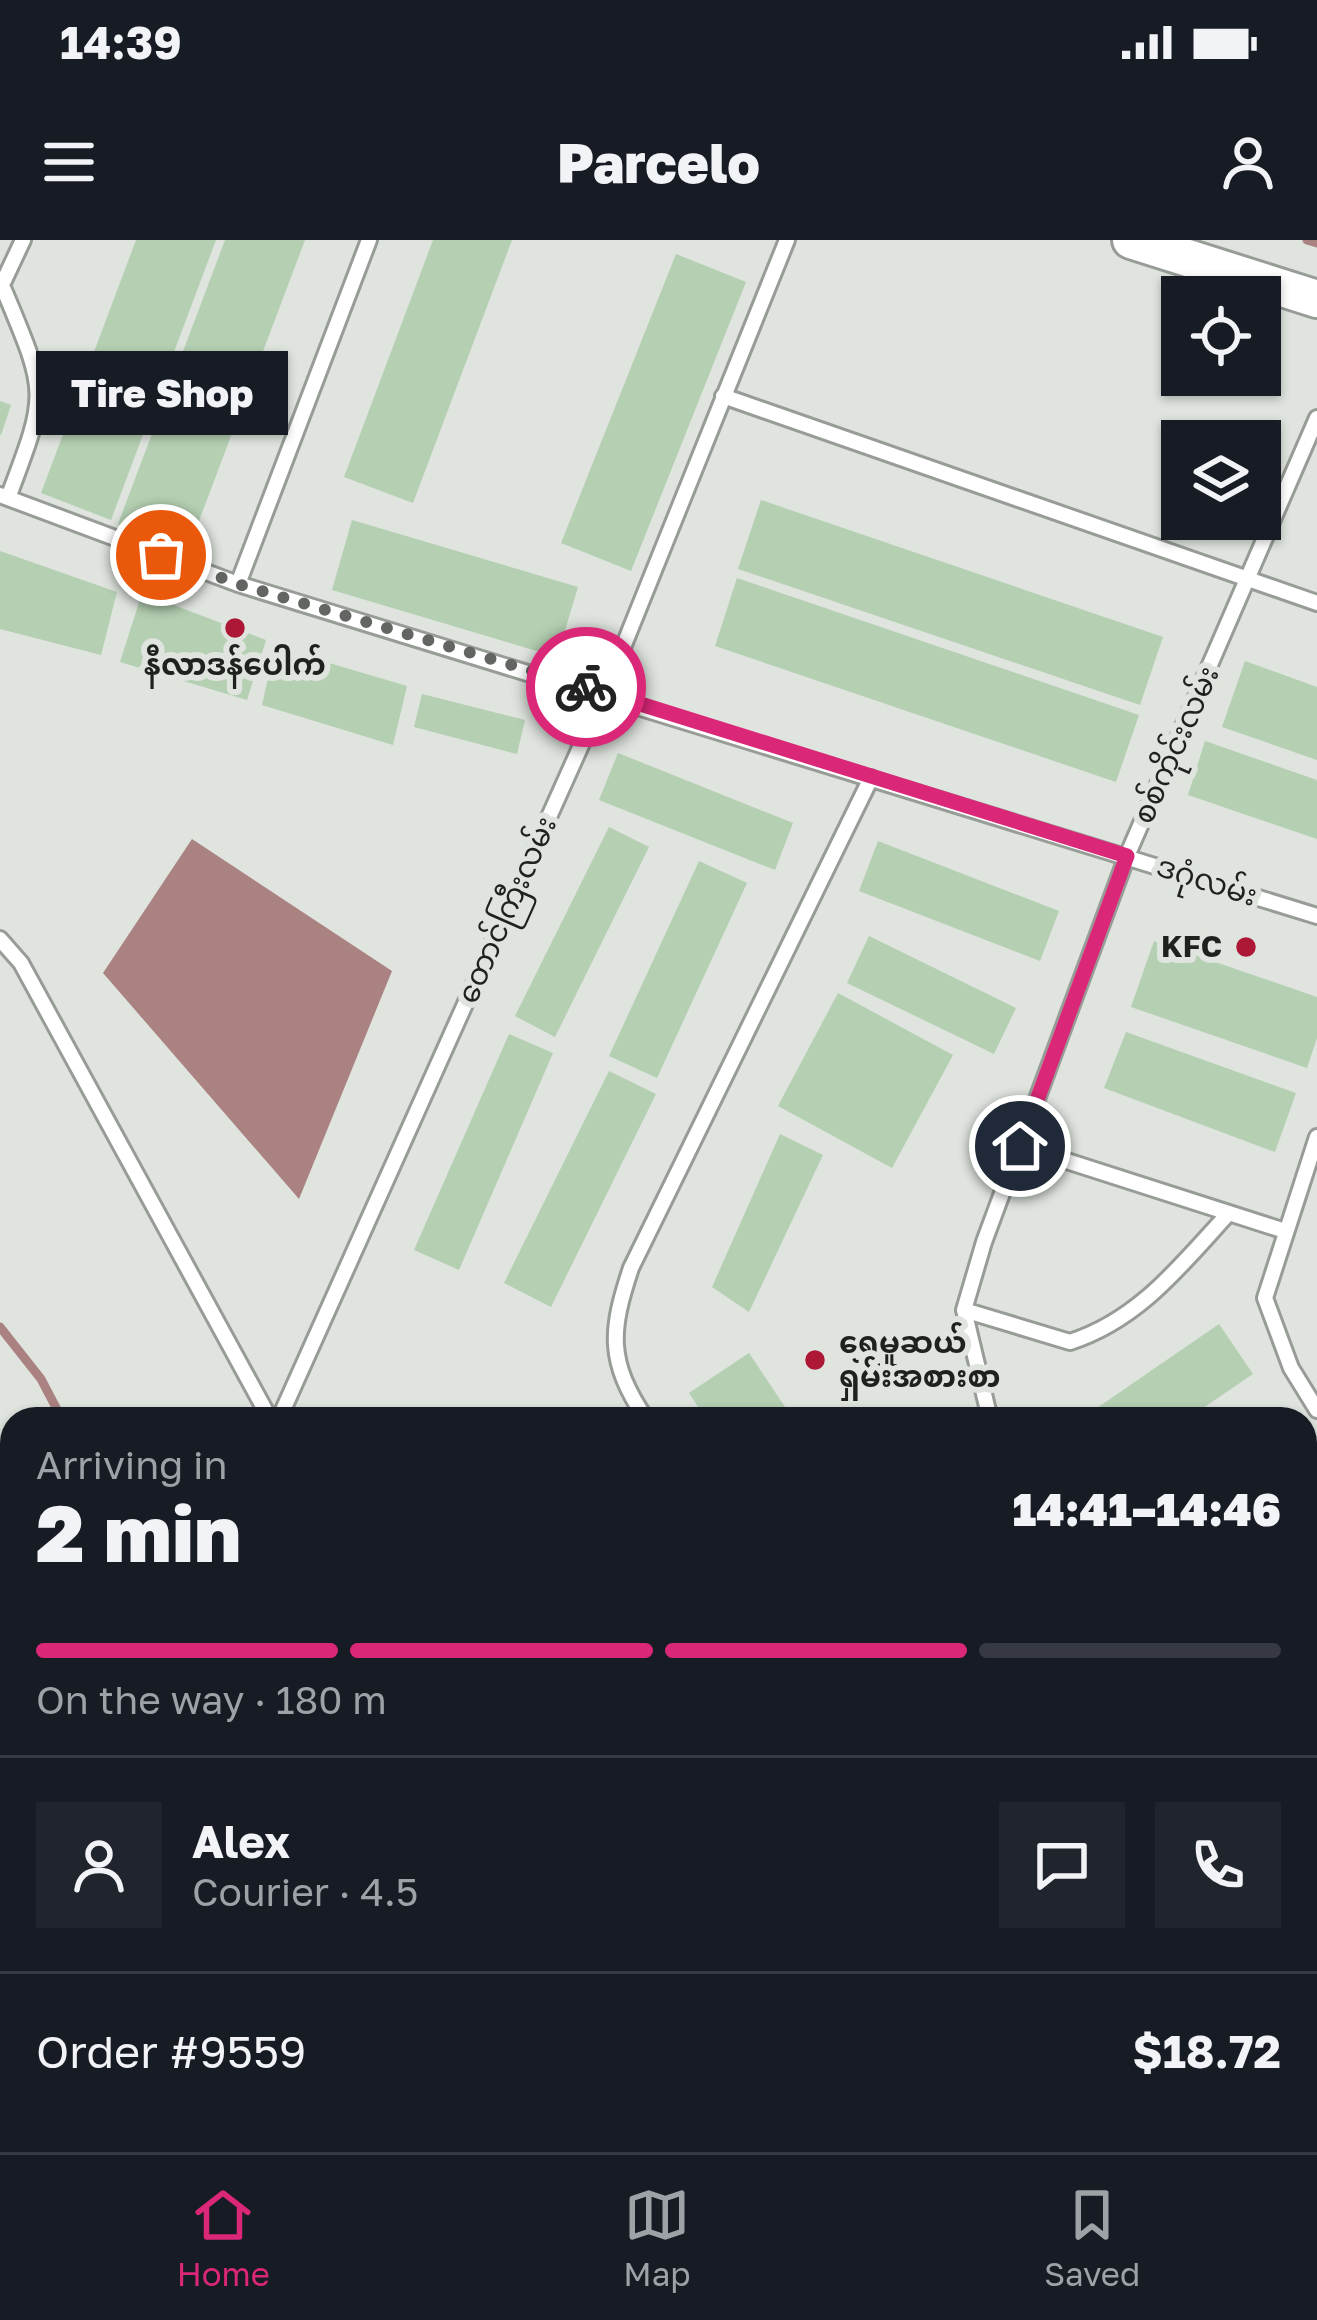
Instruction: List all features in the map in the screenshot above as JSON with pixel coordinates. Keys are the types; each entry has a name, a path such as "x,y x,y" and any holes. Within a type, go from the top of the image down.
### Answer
{"street":[{"path":"1132,240 1317,299"}],"lane":[{"path":"4,497 38,416 40,375 2,289 23,240"},
{"path":"238,584 369,240"},
{"name":"တောင်ကြီးလမ်း","path":"280,1407 604,692 787,240"},
{"path":"723,396 1317,603"},
{"name":"စစ်ကိုင်းလမ်း","path":"964,1310 1127,856 1317,418"},
{"name":"ဒဂုံလမ်း","path":"4,497 238,584 604,692 1317,916"},
{"path":"638,1407 625,1388 611,1328 632,1268 871,778"},
{"path":"0,939 21,963 268,1407"},
{"path":"1316,1407 1291,1368 1265,1298 1317,1137"},
{"path":"1020,1146 1285,1231"},
{"path":"964,1310 1070,1342 1087,1337 1129,1315 1228,1214"},
{"path":"964,1310 987,1407"}],"shaded area":[{"path":"192,839 392,971 299,1199 103,973"}],"building":[{"path":"136,240 216,240 111,520 41,493"},
{"path":"225,240 305,240 188,550 118,524"},
{"path":"433,240 512,240 413,503 344,477"},
{"path":"676,254 746,282 631,571 561,543"},
{"path":"0,401 11,405 1,435 0,435"},
{"path":"761,500 1163,637 1140,705 738,569"},
{"path":"352,520 578,587 557,657 332,590"},
{"path":"0,551 117,592 101,655 0,629"},
{"path":"737,578 1139,715 1116,782 715,646"},
{"path":"142,593 266,640 247,700 120,662"},
{"path":"275,647 407,686 393,745 262,705"},
{"path":"1245,661 1317,687 1317,760 1222,727"},
{"path":"422,694 525,720 517,754 414,727"},
{"path":"1205,741 1317,780 1317,839 1188,795"},
{"path":"618,753 793,823 775,870 599,800"},
{"path":"609,827 649,847 555,1037 515,1016"},
{"path":"878,841 1059,911 1040,961 859,891"},
{"path":"699,861 747,883 657,1078 609,1056"},
{"path":"869,936 1016,1008 994,1054 847,983"},
{"path":"1154,941 1317,997 1317,1038 1307,1068 1131,1007"},
{"path":"838,993 953,1055 892,1168 778,1106"},
{"path":"1126,1032 1296,1093 1275,1152 1104,1088"},
{"path":"509,1034 553,1053 459,1270 414,1250"},
{"path":"609,1071 656,1094 551,1307 504,1283"},
{"path":"780,1134 823,1155 749,1312 712,1287"},
{"path":"1219,1324 1253,1374 1205,1407 1098,1407"},
{"path":"749,1353 785,1407 698,1407 689,1393"}],"waterway":[{"path":"1307,240 1317,243"},
{"path":"0,1327 41,1379 56,1407"}],"way so far":[{"path":"161,555 238,584 586,687"}],"place":[{"name":"Tire Shop","path":"161,555"},
{"name":"နီလာဒန်ပေါက်","path":"235,628"},
{"name":"KFC","path":"1246,947"},
{"name":"ရွှေမူဆယ် ရှမ်းအစားစာ","path":"815,1360"}],"route":[{"path":"586,687 1127,856 1020,1146"}]}
